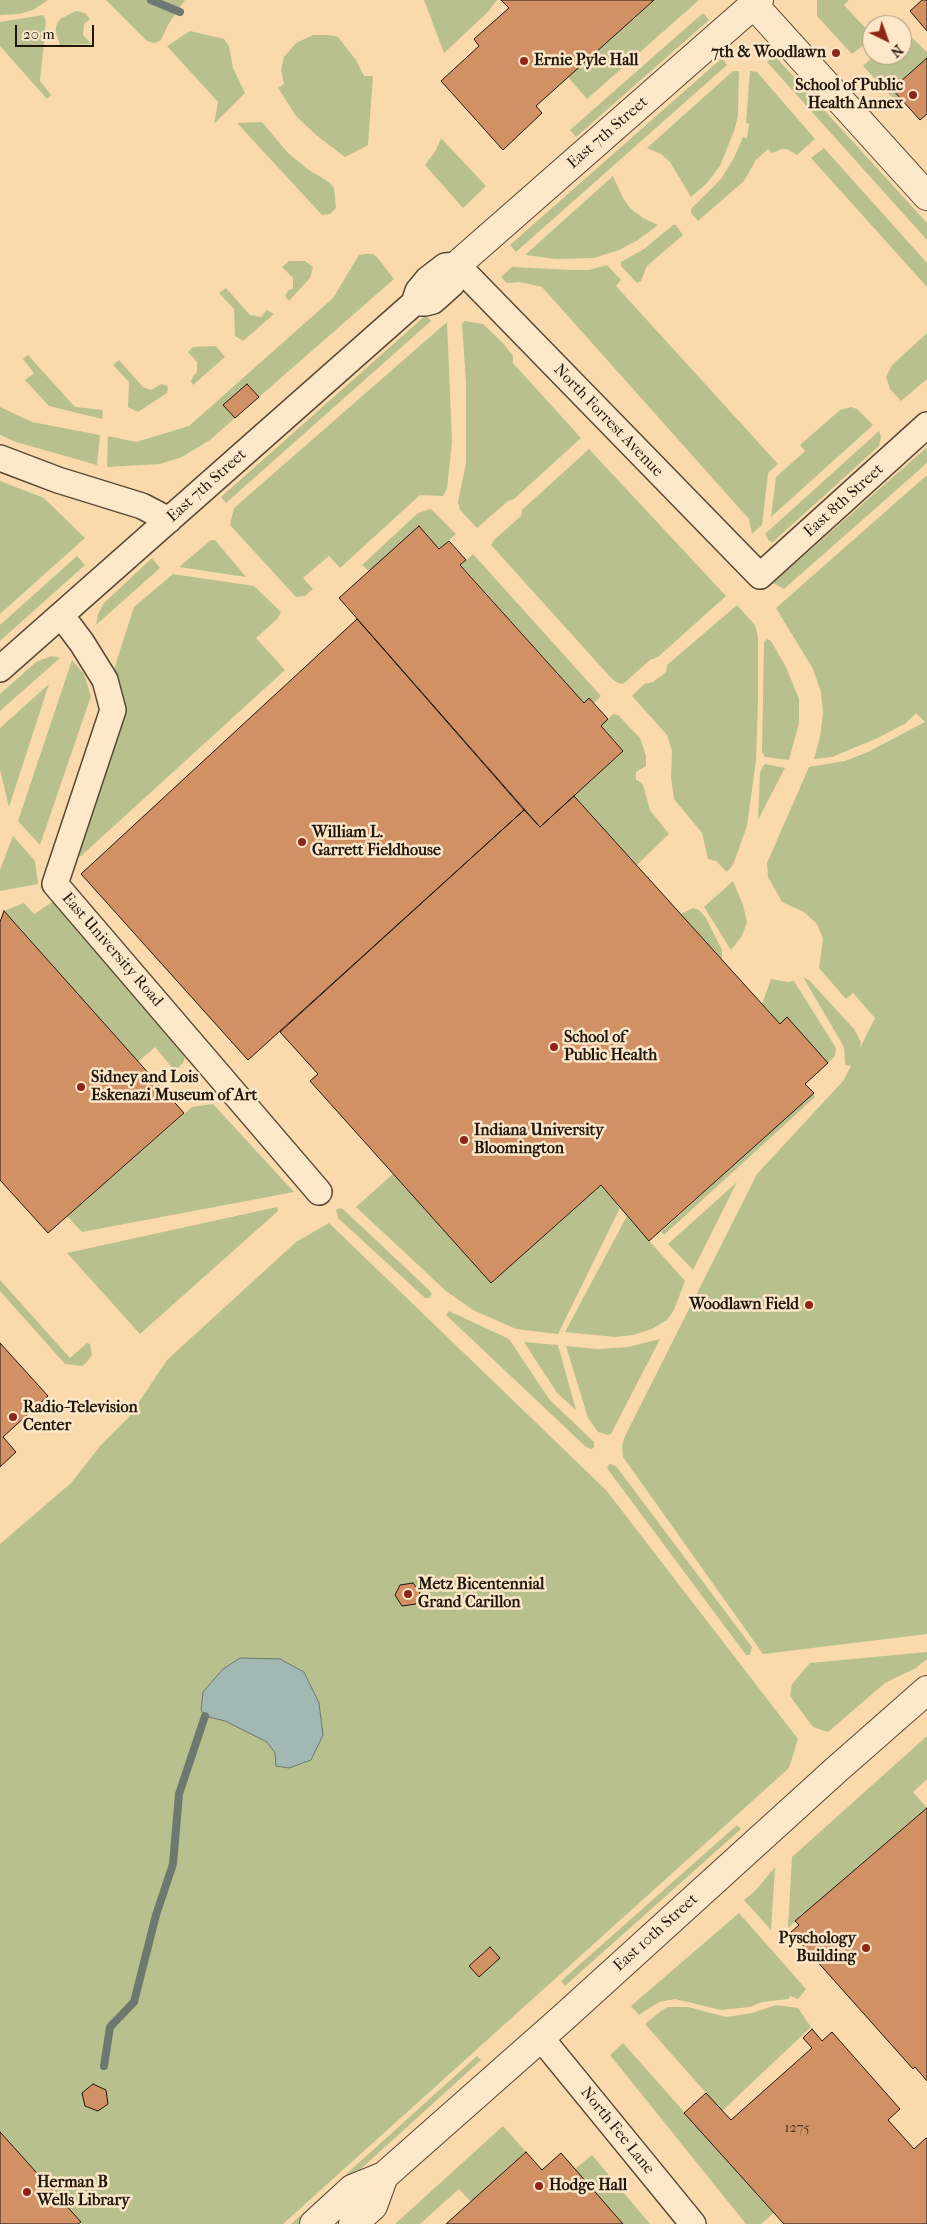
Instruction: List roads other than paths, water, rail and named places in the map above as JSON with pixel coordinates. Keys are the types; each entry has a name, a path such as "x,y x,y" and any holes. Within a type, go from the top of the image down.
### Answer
{"street":[{"path":"756,2 927,196"},
{"name":"East 7th Street","path":"0,669 414,303 418,291 428,279 445,266 457,265 756,2"},
{"name":"North Forrest Avenue","path":"457,265 760,576"},
{"name":"East 8th Street","path":"760,576 927,425"},
{"path":"0,458 58,480 142,506 169,520"},
{"name":"East University Road","path":"61,615 105,680 113,710 55,884 319,1192"},
{"name":"East 10th Street","path":"314,2224 352,2189 384,2176 541,2038 829,1776 927,1690"},
{"name":"North Fee Lane","path":"541,2038 693,2224"},
{"name":"East 10th Street","path":"353,2224 372,2206 384,2176"}],"water":[{"path":"240,1658 280,1659 304,1672 319,1703 323,1735 311,1760 289,1768 276,1766 275,1753 267,1742 225,1721 205,1716 201,1710 203,1692 223,1669"}],"waterway":[{"path":"151,0 180,12"},
{"path":"104,2066 110,2027 134,2002 156,1915 173,1864 179,1794 205,1716"}],"place":[{"name":"7th & Woodlawn","path":"836,53"},
{"name":"Ernie Pyle Hall","path":"524,61"},
{"name":"School of Public Health Annex","path":"913,95"},
{"name":"William L. Garrett Fieldhouse","path":"302,842"},
{"name":"School of Public Health","path":"554,1047"},
{"name":"Sidney and Lois Eskenazi Museum of Art","path":"81,1087"},
{"name":"Indiana University Bloomington","path":"464,1140"},
{"name":"Woodlawn Field","path":"809,1305"},
{"name":"Radio-Television Center","path":"13,1417"},
{"name":"Metz Bicentennial Grand Carillon","path":"408,1594"},
{"name":"Pyschology Building","path":"866,1948"},
{"name":"Hodge Hall","path":"539,2186"},
{"name":"Herman B Wells Library","path":"27,2192"}]}
